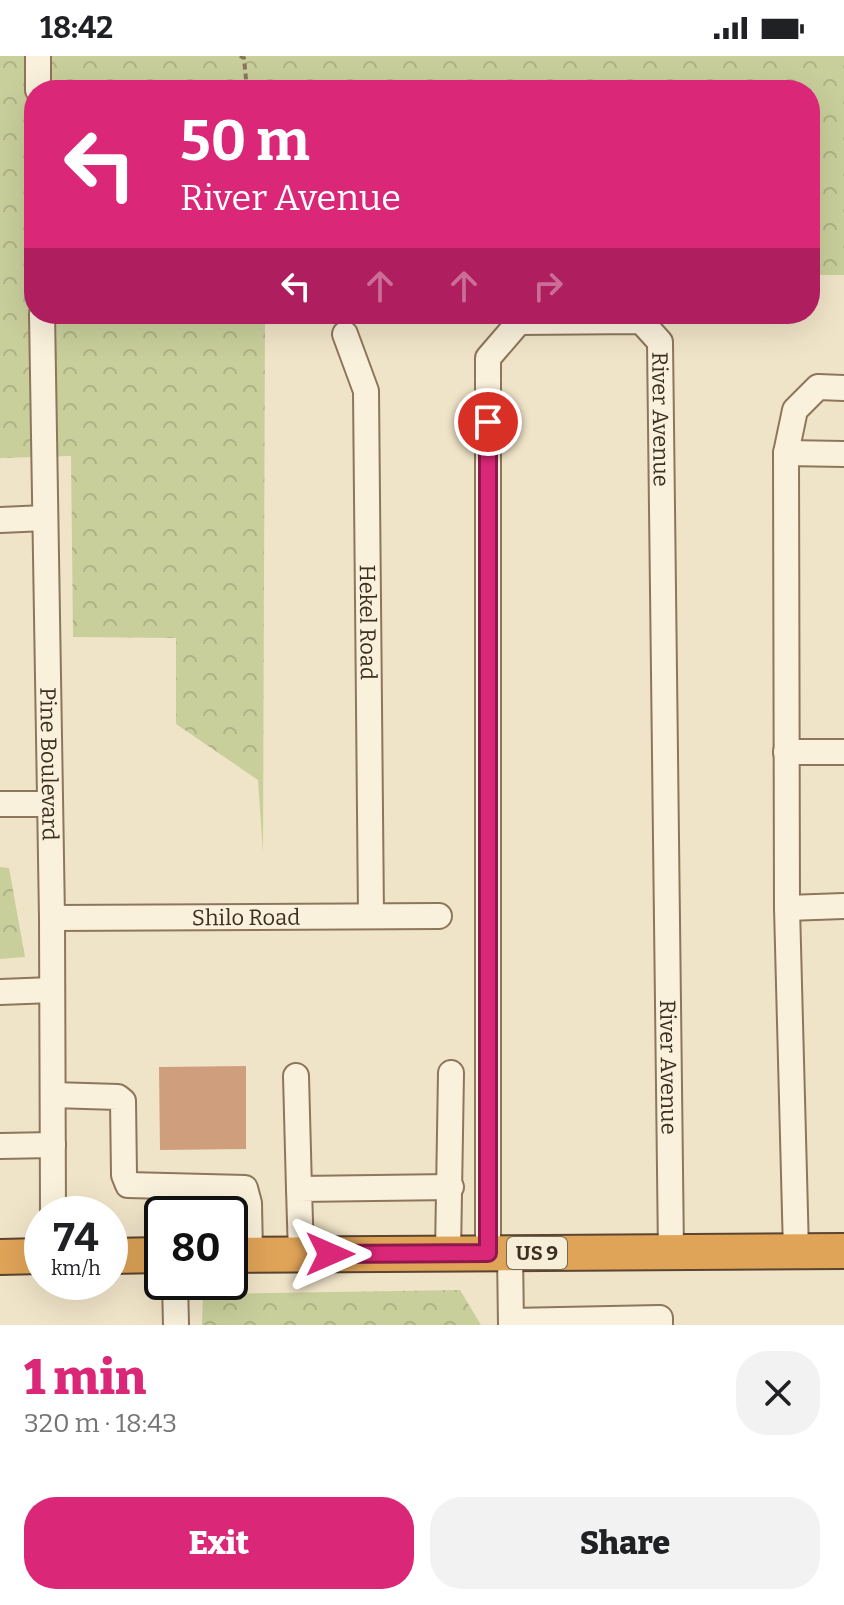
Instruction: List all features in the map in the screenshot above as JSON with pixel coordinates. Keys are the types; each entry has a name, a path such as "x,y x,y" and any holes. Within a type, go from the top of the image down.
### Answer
{"highway":[{"name":"US 9","path":"248,1255 844,1251"},
{"path":"0,1257 24,1256"}],"street":[{"path":"38,56 38,80"},
{"name":"Pine Boulevard","path":"42,324 52,918 53,1196"},
{"name":"River Avenue","path":"511,1323 499,1253 488,358 517,324"},
{"name":"River Avenue","path":"644,324 660,342 671,1252"},
{"name":"Hekel Road","path":"345,334 366,391 371,916"},
{"path":"796,1251 787,908 786,453 795,410 818,387 844,388"},
{"path":"786,453 844,454"},
{"path":"0,520 45,518"},
{"path":"786,752 844,752"},
{"path":"0,804 50,804"},
{"path":"787,908 844,906"},
{"name":"Shilo Road","path":"52,918 439,916"},
{"path":"0,992 52,990"},
{"path":"448,1253 451,1073"},
{"path":"296,1076 301,1254"},
{"path":"53,1095 118,1097 123,1101 124,1175 128,1185 245,1188 247,1196"},
{"path":"0,1146 53,1145"},
{"path":"299,1189 451,1187"},
{"path":"175,1300 176,1325"},
{"path":"511,1323 660,1318 660,1325"}],"path":[{"path":"240,56 244,58 246,80"}],"green space":[{"path":"0,56 844,56 844,275 820,275 820,80 24,80 24,324 265,324 263,853 258,780 176,724 176,638 73,637 71,456 0,458"},
{"path":"0,867 9,868 25,957 0,959"},
{"path":"460,1290 481,1325 202,1325 203,1300 248,1300 248,1293"}],"building":[{"path":"246,1066 246,1149 160,1150 159,1067"}],"route":[{"path":"330,1254 488,1253 488,422"}]}
